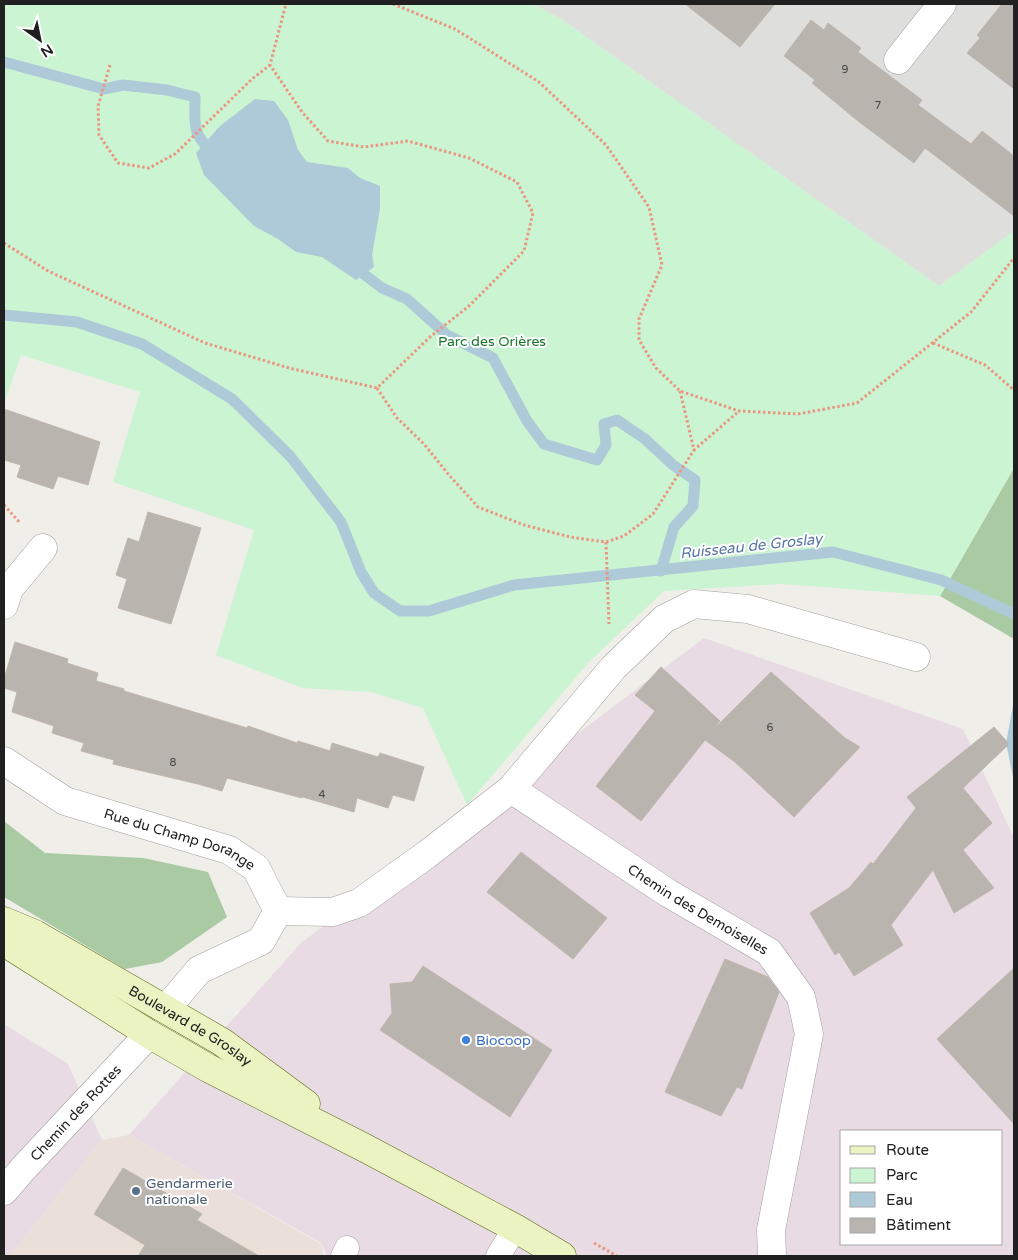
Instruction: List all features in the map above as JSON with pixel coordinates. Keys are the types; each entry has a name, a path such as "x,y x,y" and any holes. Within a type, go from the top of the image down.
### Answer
{"main road":[{"name":"Boulevard de Groslay","path":"4,921 35,934 222,1042 365,1148"},
{"name":"Boulevard de Groslay","path":"4,942 149,1034 208,1068 365,1148 515,1228 562,1256"}],"street":[{"path":"898,60 942,4"},
{"path":"4,605 9,589 43,548"},
{"path":"166,1009 199,970 261,940 278,911 333,912 359,903 426,855 511,789 614,667 664,619 694,604 748,609 916,657"},
{"name":"Rue du Champ Dorange","path":"4,761 65,802 229,850 256,868 278,911"},
{"name":"Chemin des Demoiselles","path":"511,789 668,893 769,952 801,997 810,1034 771,1230 772,1256"},
{"name":"Chemin des Rottes","path":"4,1191 28,1162 149,1034"}],"lane":[{"path":"498,1256 515,1228"}],"path":[{"path":"110,64 98,106 99,135 118,162 149,168 175,154 252,79 270,65 286,4"},
{"path":"393,4 455,29 538,82 606,145 649,207 662,265 639,319 640,340 656,368 680,391 740,411 798,414 857,403 971,312 1014,258"},
{"path":"270,65 302,112 328,142 364,147 408,141 469,158 517,182 534,213 524,251 469,306 430,337 377,388"},
{"path":"4,244 48,271 205,343 289,368 377,388 396,418 424,444 478,507 524,526 570,537 606,542 624,536 653,514 694,450 740,411"},
{"path":"933,342 985,365 1014,390"},
{"path":"680,391 694,450"},
{"path":"606,542 608,609"}],"shaded area":[{"path":"533,4 1014,4 1014,231 939,286 561,19"},
{"path":"704,638 963,729 1014,838 1014,1256 327,1256 321,1243 129,1135 301,943"},
{"path":"4,1024 68,1064 102,1140 10,1256 4,1256"},
{"path":"129,1135 321,1244 324,1256 10,1256 102,1140"}],"green space":[{"name":"Parc des Orières","path":"4,4 533,4 561,19 939,286 1014,231 1014,468 940,596 782,584 664,591 589,662 467,805 423,708 371,692 303,688 216,655 254,530 113,482 140,392 21,355 4,404"},
{"path":"1014,468 1014,639 940,596"},
{"path":"4,821 45,853 143,858 208,872 227,917 162,962 125,969 4,897"}],"water":[{"path":"255,99 274,101 288,120 298,150 307,162 348,168 360,178 380,186 380,209 372,255 374,267 356,280 322,257 296,252 278,239 254,226 204,175 196,153 220,126"},
{"path":"1014,700 1014,782 1006,743"}],"building":[{"path":"685,4 775,4 740,47"},
{"path":"1002,4 1014,4 1014,89 967,53 980,38 977,35"},
{"path":"811,20 824,30 828,23 861,48 858,52 922,100 918,105 971,144 982,131 1014,156 1014,216 925,148 914,163 858,121 812,83 815,80 784,56"},
{"path":"4,409 100,442 88,485 58,476 53,489 17,477 21,465 4,460"},
{"path":"148,512 201,528 171,624 118,608 127,579 116,575 128,538 139,542"},
{"path":"15,642 68,659 67,663 98,673 96,681 124,689 124,691 247,728 248,726 297,743 298,741 330,751 332,743 378,757 380,753 424,767 414,801 393,795 388,808 357,798 354,812 227,778 222,791 113,764 114,760 81,751 84,743 52,733 54,726 12,712 17,692 4,688 4,679"},
{"path":"661,667 720,721 711,732 771,672 845,738 860,747 794,817 735,762 705,740 641,821 596,786 655,711 635,695"},
{"path":"994,727 1009,744 963,788 992,823 963,850 994,888 954,913 933,870 891,925 903,945 854,976 839,952 835,955 810,913 849,888 871,862 873,864 916,808 907,797"},
{"path":"521,852 607,918 573,959 487,892"},
{"path":"725,959 768,977 779,992 742,1089 737,1087 721,1116 665,1092"},
{"name":"Biocoop","path":"423,966 552,1050 510,1117 380,1030 392,1013 390,984 412,982"},
{"path":"1014,968 1014,1124 937,1039"},
{"name":"Gendarmerie nationale","path":"123,1168 202,1214 197,1220 259,1256 138,1256 145,1245 94,1214"}],"waterway":[{"name":"Ruisseau de Groslay","path":"4,62 104,89 123,85 167,90 195,97 195,123 198,135 215,154"},
{"name":"Ruisseau de Groslay","path":"358,262 361,272 382,288 407,299 447,335 493,358 527,421 544,444 597,460 606,445 604,424 617,420 645,439 673,465 695,480 693,506 674,527 661,571"},
{"name":"Ruisseau de Groslay","path":"4,315 77,322 142,344 232,399 290,456 341,522 361,572 374,593 400,611 429,611 514,585 833,552 941,580 1014,614"}],"place":[{"name":"Biocoop","path":"466,1040"},
{"name":"Gendarmerie nationale","path":"136,1191"}]}
